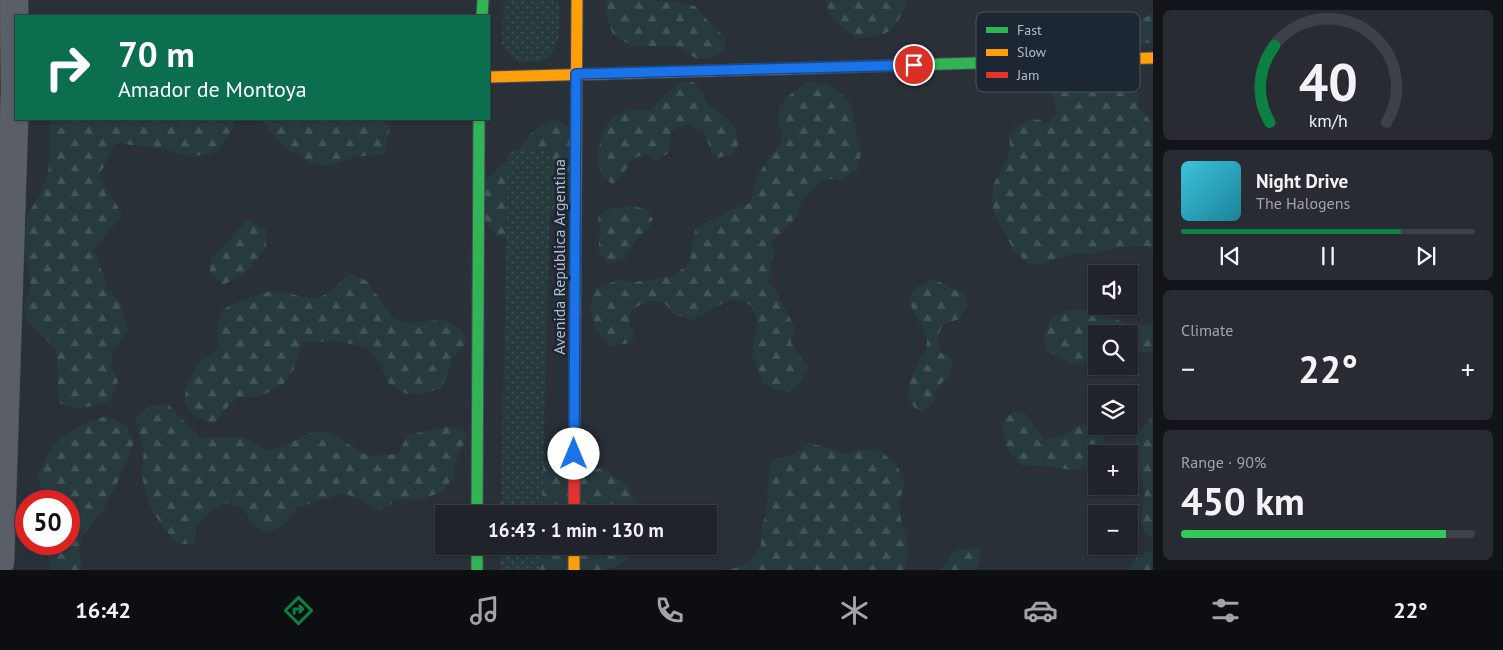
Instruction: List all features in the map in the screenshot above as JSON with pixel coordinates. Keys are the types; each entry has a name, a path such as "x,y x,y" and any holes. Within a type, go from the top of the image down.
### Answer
{"main road":[{"path":"482,15 483,0"},
{"name":"Avenida República Argentina","path":"574,505 577,0"},
{"path":"1140,58 1153,58"},
{"path":"490,77 976,63"},
{"path":"477,505 479,120"},
{"path":"477,555 477,570"},
{"path":"574,555 574,570"}],"street":[{"path":"14,0 15,45"},
{"path":"0,562 15,120"}],"green space":[{"path":"504,0 559,0 559,34 554,50 549,56 540,61 519,62 507,52 502,44"},
{"path":"607,0 676,1 695,6 714,28 725,37 725,50 713,57 697,59 676,46 632,46 613,35 607,15"},
{"path":"826,0 906,0 906,6 891,30 880,36 857,38 844,29 829,14"},
{"path":"1153,13 1153,42 1140,44 1140,20"},
{"path":"810,81 830,85 853,107 855,132 861,154 857,170 840,181 831,179 819,182 801,202 797,215 785,230 771,241 774,252 768,281 776,291 795,328 791,343 808,367 800,383 788,392 773,389 762,381 752,354 757,319 751,305 732,299 694,320 673,314 660,301 643,304 631,310 630,325 634,335 630,343 609,346 596,331 589,306 597,288 618,280 635,282 674,276 690,262 696,228 750,203 759,174 768,158 780,144 783,133 778,123 780,105 793,92"},
{"path":"684,82 694,82 709,106 725,116 736,129 738,145 732,154 718,158 712,153 704,131 687,124 671,131 669,153 656,160 645,154 632,159 620,179 612,184 603,176 598,164 598,150 604,131 613,117 631,109 643,111 652,108 671,89"},
{"path":"1137,92 1138,106 1153,124 1153,251 1148,246 1133,246 1111,249 1091,255 1079,252 1043,264 1031,264 1013,249 994,214 993,185 1007,158 1010,147 1009,136 1015,126 1030,119 1041,120 1046,125 1057,114 1052,93"},
{"path":"555,119 570,127 574,179 562,191 548,219 516,241 495,235 485,220 485,180 523,145 532,132"},
{"path":"51,120 234,120 234,126 217,152 189,157 166,149 115,143 99,176 122,214 94,250 108,288 119,301 128,330 113,351 111,366 118,382 110,402 78,409 59,403 56,350 25,317 24,305 31,286 24,233 28,214 38,198 48,173 51,150"},
{"path":"261,120 383,120 390,128 384,154 354,157 330,166 310,163 285,148"},
{"path":"508,151 551,151 542,505 501,505"},
{"path":"634,206 644,209 653,219 648,229 639,236 624,260 609,264 599,254 600,234 598,217 605,210"},
{"path":"248,220 266,229 266,248 244,274 223,285 210,272 211,258"},
{"path":"349,273 367,281 393,318 406,323 444,319 459,327 468,340 453,359 441,389 407,394 389,385 372,352 352,344 330,341 301,343 293,371 282,386 258,397 237,397 221,414 214,425 194,416 184,402 187,383 199,363 219,348 218,323 223,310 255,295 274,291 308,298 323,296"},
{"path":"932,280 965,295 967,305 959,319 944,324 939,332 938,341 941,353 949,355 952,363 950,373 936,390 934,402 930,407 921,412 911,402 909,386 920,359 926,350 927,342 923,328 910,302 912,292 917,287"},
{"path":"1063,311 1088,311 1088,315 1103,315 1131,324 1146,325 1153,322 1153,352 1138,352 1138,325 1088,325 1088,363 1077,366 1051,353 1042,340 1051,318"},
{"path":"168,404 200,438 241,437 269,451 310,433 327,431 368,456 398,454 408,435 450,426 469,434 456,459 454,477 441,493 416,500 396,500 380,512 365,502 344,493 296,508 286,523 268,533 254,526 242,507 224,503 210,511 196,528 195,544 177,544 153,513 147,498 142,476 144,448 135,420 149,406"},
{"path":"1014,411 1024,412 1045,440 1062,436 1079,426 1088,426 1088,435 1105,435 1103,445 1088,445 1088,467 1083,469 1076,470 1038,465 1022,466 1011,453 1004,439 1003,431 1007,417"},
{"path":"1153,413 1153,537 1146,535 1141,523 1145,490 1138,465 1138,445 1136,445 1136,436 1149,421"},
{"path":"107,416 127,426 134,442 108,500 101,513 86,531 80,544 80,490 41,490 38,475 48,453 63,436 87,422"},
{"path":"809,443 843,454 866,449 881,451 898,467 904,483 899,505 907,539 908,560 904,570 723,570 736,568 751,560 761,546 761,533 767,507 769,467 775,459 794,454"},
{"path":"550,460 560,467 589,471 601,468 626,484 638,505 499,505 522,469"},
{"path":"979,546 981,560 976,570 938,570 945,565 952,552"},
{"path":"1153,550 1153,570 1129,570 1136,558"},
{"path":"48,555 79,555 82,570 51,570"},
{"path":"501,555 541,555 540,570 500,570"},
{"path":"535,555 631,555 627,561 608,570 533,570"}],"traffic: fast":[{"path":"482,15 483,0"},
{"path":"812,68 976,63"},
{"path":"477,505 479,120"},
{"path":"477,555 477,570"}],"traffic: slow":[{"path":"575,314 577,0"},
{"path":"1140,58 1153,58"},
{"path":"490,77 812,68"},
{"path":"574,555 574,570"}],"traffic: jam":[{"path":"574,505 575,314"}],"route":[{"path":"574,454 576,74 914,65"}]}
